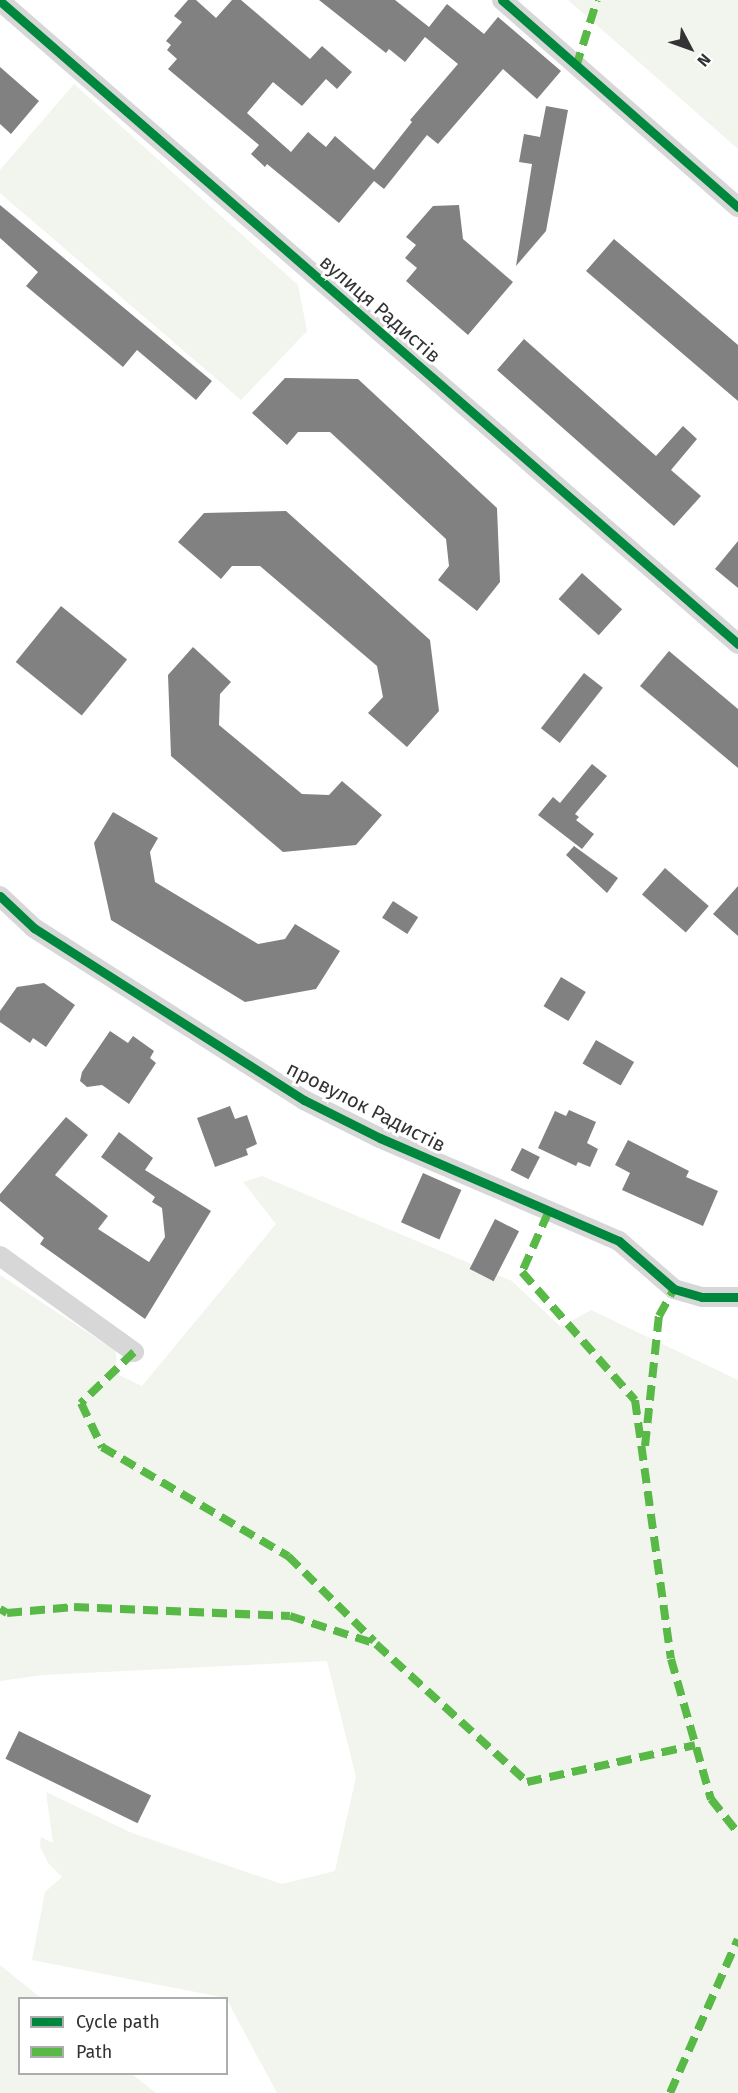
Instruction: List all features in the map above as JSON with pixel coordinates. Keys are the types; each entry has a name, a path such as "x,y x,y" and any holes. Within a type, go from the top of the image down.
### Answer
{"street":[{"path":"502,0 738,207"},
{"name":"вулиця Радистів","path":"0,1 738,644"},
{"name":"провулок Радистів","path":"0,896 34,928 304,1100 380,1138 619,1241 674,1288 702,1297 738,1297"},
{"path":"0,1256 134,1352"}],"shaded area":[{"path":"568,0 738,0 738,149"},
{"path":"74,84 298,285 307,331 241,400 0,193 0,170"},
{"path":"262,1176 512,1281 561,1327 591,1310 738,1380 738,2093 277,2093 228,2002 228,1997 32,1960 45,1892 62,1877 48,1863 40,1846 41,1837 53,1843 46,1792 132,1833 282,1884 335,1871 356,1777 327,1661 43,1675 0,1681 0,1275 116,1351 117,1374 142,1386 276,1224 243,1182"},
{"path":"0,1965 40,1997 18,1997 18,2075 133,2075 156,2093 0,2093"}],"building":[{"path":"188,0 196,0 216,18 232,0 241,0 310,59 322,46 352,72 337,89 326,79 302,106 273,82 247,113 291,152 308,132 326,147 335,136 374,170 412,122 410,120 458,64 425,37 405,62 389,49 386,53 319,0 395,0 429,27 447,4 484,34 498,17 561,71 537,99 503,69 438,144 427,135 384,189 374,181 339,223 267,164 265,167 251,154 259,145 168,69 177,59 167,50 171,45 166,41 182,22 174,16"},
{"path":"0,67 39,101 11,134 0,124"},
{"path":"546,106 568,110 546,231 516,266 532,164 519,162 524,134 540,137"},
{"path":"0,205 212,381 196,400 137,350 123,367 26,286 38,272 0,238"},
{"path":"459,205 463,239 513,282 468,335 406,281 417,268 405,258 416,245 406,237 433,206"},
{"path":"614,239 738,345 738,401 586,271"},
{"path":"524,339 656,456 683,426 697,439 671,470 701,496 674,526 497,370"},
{"path":"285,378 358,379 497,508 500,582 477,611 438,580 449,566 446,539 330,432 298,432 287,445 252,413"},
{"path":"286,511 430,640 439,711 407,747 368,713 383,697 377,666 260,566 232,566 221,579 178,542 204,513"},
{"path":"738,541 738,588 715,569"},
{"path":"582,573 622,609 599,635 559,599"},
{"path":"61,606 127,659 82,715 16,662"},
{"path":"193,647 231,682 220,694 219,725 302,794 329,795 342,781 382,815 356,845 283,852 171,756 168,675"},
{"path":"669,651 738,709 738,768 640,686"},
{"path":"584,673 603,688 560,743 541,728"},
{"path":"592,764 607,776 575,814 579,817 576,820 594,834 582,849 538,815 553,797 560,803"},
{"path":"113,812 158,838 150,852 155,882 258,944 285,939 295,924 340,951 316,989 245,1002 111,920 94,843"},
{"path":"574,846 618,878 607,893 566,855"},
{"path":"665,868 709,906 686,932 642,894"},
{"path":"738,886 738,936 713,914"},
{"path":"393,901 418,917 407,934 382,918"},
{"path":"561,977 586,992 568,1021 543,1006"},
{"path":"44,983 75,1005 46,1047 33,1038 30,1043 0,1022 0,1011 17,987"},
{"path":"110,1031 128,1043 133,1036 154,1051 150,1058 156,1063 129,1104 102,1085 87,1087 80,1081 82,1072"},
{"path":"596,1040 634,1062 621,1085 582,1063"},
{"path":"230,1106 235,1119 247,1115 257,1144 246,1149 248,1155 215,1167 197,1118"},
{"path":"569,1110 596,1122 587,1143 598,1149 590,1167 578,1162 576,1166 538,1148 555,1111 566,1116"},
{"path":"66,1117 88,1135 55,1175 108,1216 98,1229 149,1262 165,1237 162,1208 152,1202 155,1197 101,1157 119,1132 153,1158 145,1170 211,1211 145,1319 40,1244 44,1238 0,1201 0,1194"},
{"path":"628,1140 689,1171 686,1177 718,1191 703,1226 622,1190 630,1173 615,1165"},
{"path":"522,1148 540,1157 528,1179 511,1170"},
{"path":"423,1173 461,1190 439,1239 401,1222"},
{"path":"495,1219 519,1231 494,1281 470,1269"},
{"path":"19,1731 151,1795 138,1823 5,1759"}],"marked path":[{"path":"576,67 597,0"},
{"path":"548,1213 522,1272 635,1400 671,1659 711,1799 738,1833"},
{"path":"645,1446 659,1316 674,1289"},
{"path":"134,1352 81,1403 102,1447 288,1556 374,1641"},
{"path":"0,1609 7,1613 74,1607 290,1616 376,1644 527,1782 695,1745"},
{"path":"670,2093 738,1939"}],"cycle path":[{"path":"502,0 738,207"},
{"path":"0,1 738,644"},
{"path":"0,896 34,928 304,1100 380,1138 619,1241 674,1289 702,1297 738,1297"}]}
